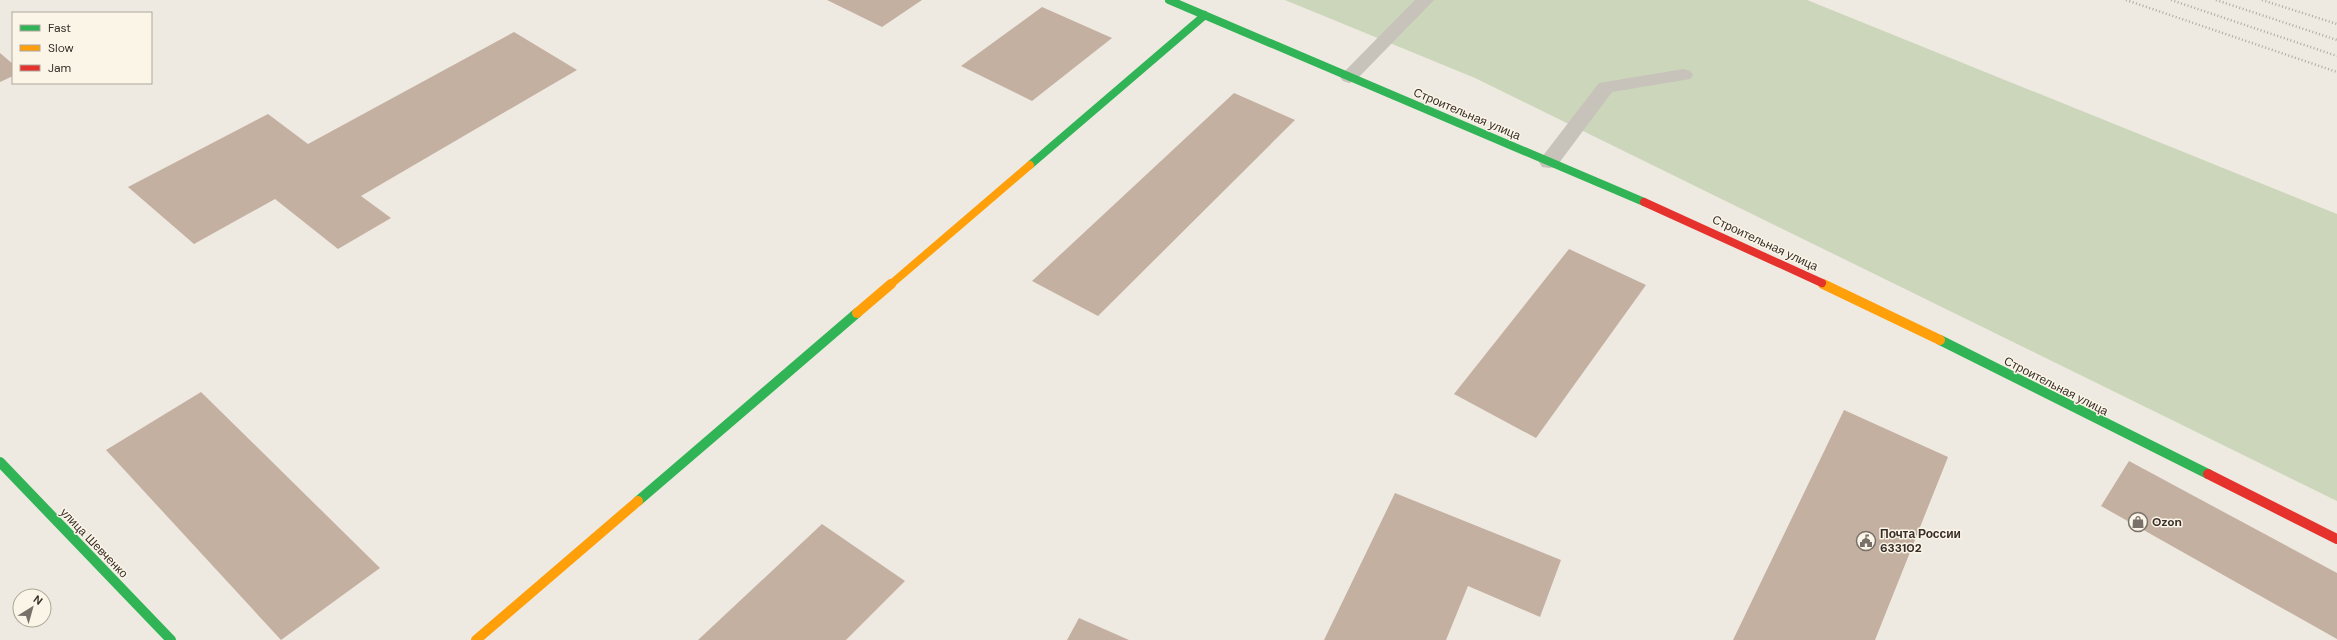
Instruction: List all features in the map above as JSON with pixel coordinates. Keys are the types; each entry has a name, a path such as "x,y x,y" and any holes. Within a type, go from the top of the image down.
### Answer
{"street":[{"name":"Строительная улица","path":"1168,0 1688,221 1882,311 2337,539"},
{"path":"476,640 1205,15"},
{"name":"улица Шевченко","path":"0,462 171,640"}],"lane":[{"path":"1349,77 1425,0"},
{"path":"1549,162 1606,87 1684,75"}],"green space":[{"path":"1285,0 1807,0 2337,214 2337,501 1475,78"}],"building":[{"path":"827,0 922,0 882,27"},
{"path":"1042,7 1112,38 1032,101 961,66"},
{"path":"514,32 577,70 361,196 391,218 338,249 275,199 194,244 128,187 268,114 308,144"},
{"path":"0,53 12,63 12,76 0,82"},
{"path":"1234,93 1295,120 1098,316 1032,281"},
{"path":"1569,249 1646,285 1536,438 1454,394"},
{"path":"201,392 380,568 281,640 106,450"},
{"path":"1844,410 1948,457 1875,640 1733,640"},
{"path":"2129,461 2337,573 2337,639 2101,506"},
{"path":"1395,493 1561,560 1540,617 1468,586 1446,640 1324,640"},
{"path":"822,524 905,581 846,640 698,640"},
{"path":"1079,618 1129,640 1067,640"}],"railway":[{"path":"2126,0 2337,72"},
{"path":"2171,0 2337,56"},
{"path":"2216,0 2337,40"},
{"path":"2262,0 2337,24"}],"traffic: fast":[{"path":"1169,0 1644,202"},
{"path":"1030,165 1205,15"},
{"path":"638,501 857,313"},
{"path":"1940,340 2208,474"},
{"path":"0,462 171,640"}],"traffic: slow":[{"path":"857,313 1030,165"},
{"path":"1822,283 1940,340"},
{"path":"476,640 638,501"}],"traffic: jam":[{"path":"1644,202 1822,283"},
{"path":"2208,474 2337,539"}],"place":[{"name":"Ozon","path":"2138,522"},
{"name":"Почта России 633102","path":"1866,541"}]}
